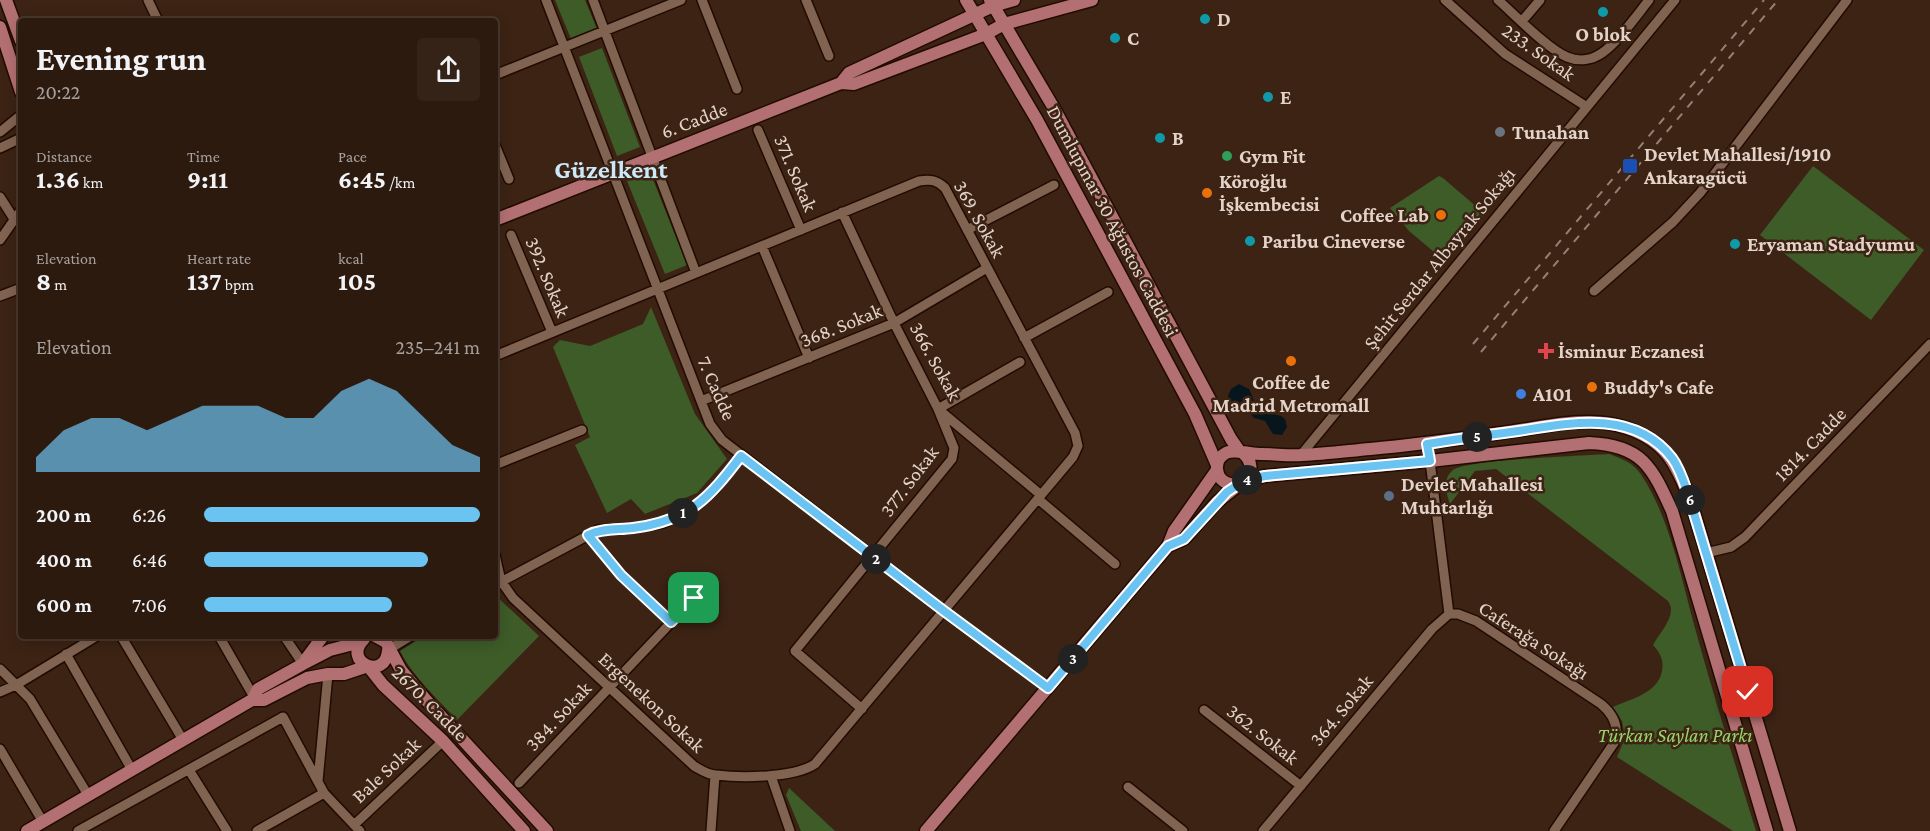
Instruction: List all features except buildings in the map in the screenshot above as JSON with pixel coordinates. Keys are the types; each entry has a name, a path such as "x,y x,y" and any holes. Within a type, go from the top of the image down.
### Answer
{"main road":[{"path":"6,0 18,33"},
{"name":"Dumlupınar 30 Ağustos Caddesi","path":"966,0 1037,120 1195,414 1217,467"},
{"name":"6. Cadde","path":"841,83 849,73 975,15 991,3 1014,0"},
{"name":"6. Cadde","path":"498,219 841,83 854,84 986,34 1004,24 1092,0"},
{"name":"Dumlupınar 30 Ağustos Caddesi","path":"991,3 1054,110 1232,439 1242,453"},
{"path":"0,27 18,83"},
{"path":"926,831 1168,546 1174,531 1217,467 1219,460 1227,452 1300,456 1427,444 1587,421 1616,424 1629,428 1658,444 1672,458 1679,470 1791,831"},
{"path":"1217,467 1218,475 1226,483 1231,484 1265,476 1590,443 1611,444 1627,450 1648,466 1657,479 1672,511 1767,831"},
{"path":"1427,444 1430,461"},
{"path":"1168,546 1184,539 1217,502 1243,482 1251,466 1242,453"},
{"path":"303,664 321,639"},
{"path":"359,639 358,656 360,660 368,666 378,666 388,656 388,650 382,639"},
{"name":"2670. Cadde","path":"27,831 253,699 258,689 330,650 359,639"},
{"name":"2670. Cadde","path":"388,650 426,700 547,831"},
{"name":"2670. Cadde","path":"253,699 264,700 307,678 344,674 368,666 383,685 443,741 522,830"}],"street":[{"path":"148,0 157,18"},
{"name":"7. Cadde","path":"546,0 710,424 722,440 741,456 1048,688"},
{"path":"593,0 696,273"},
{"path":"498,74 681,0"},
{"path":"702,0 737,89"},
{"path":"806,0 829,56"},
{"name":"233. Sokak","path":"1445,0 1505,54 1587,107"},
{"path":"1498,0 1556,51 1568,58 1582,60 1593,58 1612,44 1649,0"},
{"path":"1522,21 1540,0"},
{"name":"Şehit Serdar Albayrak Sokağı","path":"1300,456 1675,0"},
{"path":"1594,291 1672,222 1700,193 1846,0"},
{"path":"0,132 18,118"},
{"name":"371. Sokak","path":"758,130 801,230"},
{"path":"0,148 18,139"},
{"path":"498,152 509,179"},
{"name":"369. Sokak","path":"498,355 919,181 933,180 939,183 945,188 1077,439 1078,446 1073,457 944,611"},
{"path":"967,230 1054,185"},
{"path":"0,197 14,219"},
{"name":"366. Sokak","path":"842,212 894,323 938,409 1115,564"},
{"path":"0,240 18,214"},
{"name":"392. Sokak","path":"512,235 552,332"},
{"path":"762,246 809,358"},
{"name":"368. Sokak","path":"701,401 894,323 987,268"},
{"path":"0,296 18,289"},
{"path":"1024,338 1108,292"},
{"name":"1814. Cadde","path":"1706,553 1738,544 1930,344"},
{"path":"938,409 1020,362"},
{"name":"377. Sokak","path":"862,709 795,651 952,459 954,448 938,409"},
{"path":"498,464 582,430"},
{"path":"498,583 598,530 635,528 663,523 689,511 715,489 741,456"},
{"name":"Caferağa Sokağı","path":"1430,461 1449,614 1458,614 1476,621 1600,704 1614,719 1616,731 1614,743 1554,831"},
{"path":"588,535 621,575 671,622"},
{"name":"Ergenekon Sokak","path":"498,583 694,766 715,776 771,776 806,770 815,764 944,611"},
{"name":"384. Sokak","path":"519,783 697,595"},
{"name":"364. Sokak","path":"1263,831 1432,629 1449,614"},
{"path":"0,692 16,685 92,639"},
{"path":"123,639 183,740"},
{"path":"221,639 253,699"},
{"path":"286,639 303,664"},
{"path":"388,650 406,639"},
{"path":"66,654 132,770"},
{"path":"0,669 30,699 88,795"},
{"path":"318,781 328,674"},
{"name":"362. Sokak","path":"1204,710 1301,786"},
{"path":"78,831 283,717 324,793 357,828"},
{"name":"Bale Sokak","path":"357,828 443,741"},
{"path":"0,749 43,822"},
{"path":"189,770 227,831"},
{"path":"711,831 715,776"},
{"path":"771,776 790,831"},
{"path":"1128,787 1183,831"},
{"path":"257,831 324,793"}],"green space":[{"path":"555,0 585,0 597,29 571,39"},
{"path":"602,48 640,147 617,156 579,57"},
{"path":"1813,166 1924,250 1871,320 1760,235"},
{"path":"650,172 687,265 665,274 627,181"},
{"path":"1439,176 1485,214 1446,262 1409,231 1390,208"},
{"path":"651,307 695,414 727,459 697,493 645,514 631,499 607,513 575,445 590,437 553,347 560,340 590,346 643,324"},
{"name":"Türkan Saylan Parkı","path":"1609,454 1628,462 1639,471 1652,494 1669,534 1756,831 1733,831 1617,757 1625,738 1622,721 1613,707 1643,694 1659,679 1662,660 1653,645 1669,618 1671,606 1668,601 1496,469 1475,471 1450,504 1447,495 1447,478 1453,470 1463,466"},
{"path":"498,598 539,636 457,720 419,679 400,651 419,639 498,639"},
{"path":"789,788 835,831 801,831 786,795"}],"shaded area":[{"path":"1239,384 1249,389 1254,401 1263,405 1269,413 1285,419 1287,427 1282,435 1273,434 1265,421 1254,418 1246,408 1232,404 1228,396 1231,389"}],"railway":[{"path":"1473,344 1764,0"},
{"path":"1481,352 1778,0"}],"place":[{"name":"O blok","path":"1603,12"},
{"name":"D","path":"1205,19"},
{"name":"C","path":"1115,38"},
{"name":"E","path":"1268,97"},
{"name":"Tunahan","path":"1500,132"},
{"name":"B","path":"1160,138"},
{"name":"Gym Fit","path":"1227,156"},
{"name":"Devlet Mahallesi/1910 Ankaragücü","path":"1630,166"},
{"name":"Köroğlu İşkembecisi","path":"1207,193"},
{"name":"Coffee Lab","path":"1441,215"},
{"name":"Paribu Cineverse","path":"1250,241"},
{"name":"Eryaman Stadyumu","path":"1735,244"},
{"name":"İsminur Eczanesi","path":"1546,351"},
{"name":"Coffee de Madrid Metromall","path":"1291,361"},
{"name":"Buddy's Cafe","path":"1592,387"},
{"name":"A101","path":"1521,394"},
{"name":"Devlet Mahallesi Muhtarlığı","path":"1389,496"}],"district":[{"name":"Güzelkent","path":"611,169"}],"route":[{"path":"694,598 671,622 621,575 588,535 598,530 635,528 663,523 689,511 715,489 741,456 1048,688 1168,546 1184,539 1227,492 1245,480 1265,476 1430,461 1427,444 1587,421 1616,424 1629,428 1658,444 1672,458 1690,500 1748,692"}]}
